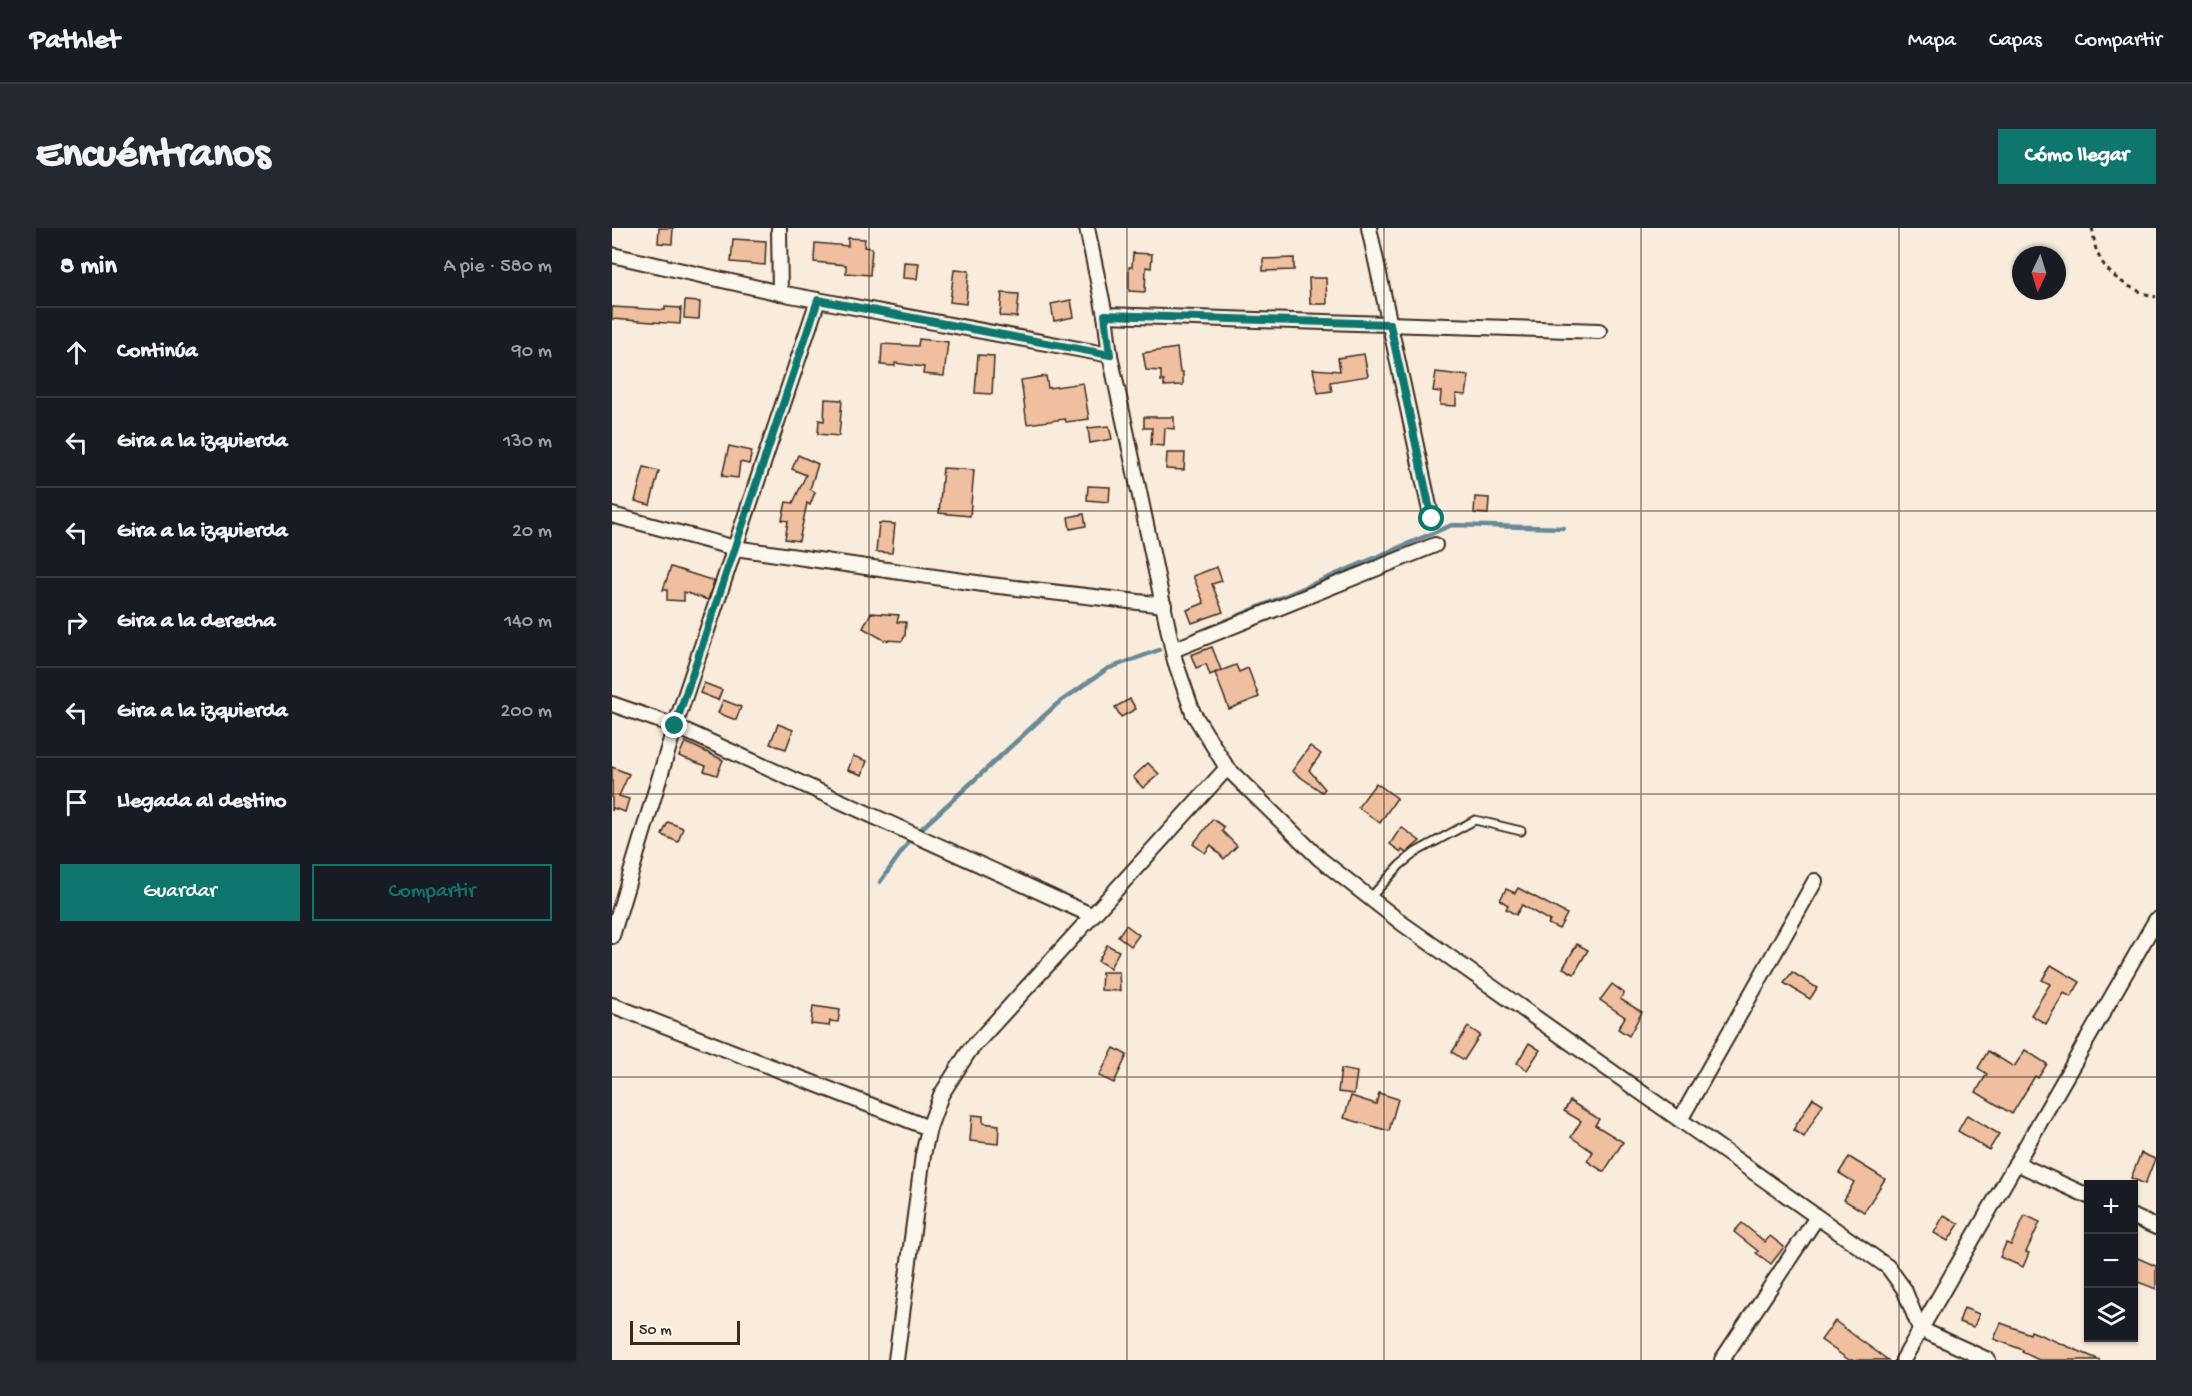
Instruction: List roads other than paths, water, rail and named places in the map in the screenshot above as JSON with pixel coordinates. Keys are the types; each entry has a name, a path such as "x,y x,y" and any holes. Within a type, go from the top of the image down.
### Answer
{"street":[{"path":"779,228 780,293"},
{"path":"1087,228 1105,315 1110,355 1173,650 1193,714 1227,768 1320,859 1403,924 1888,1267 1904,1289 1920,1329 1988,1360"},
{"path":"1369,228 1432,519"},
{"path":"612,255 780,293 1110,355"},
{"path":"612,936 675,726 818,300"},
{"path":"1105,315 1599,331"},
{"path":"612,515 735,548 990,585 1164,605"},
{"path":"1173,650 1435,545"},
{"path":"612,704 675,726 1091,915"},
{"path":"896,1360 923,1155 929,1128 941,1095 969,1051 1227,768"},
{"path":"1680,1120 1815,881"},
{"path":"1903,1360 2156,920"},
{"path":"612,1005 929,1128"},
{"path":"2016,1163 2084,1194"},
{"path":"1722,1360 1817,1217"},
{"path":"2138,1219 2156,1227"}],"lane":[{"path":"1370,898 1400,865 1416,852 1475,820 1521,831"}],"waterway":[{"path":"1181,640 1452,525 1564,528"},
{"path":"920,830 1057,704 1107,669 1159,650"},
{"path":"880,882 908,843"}]}
